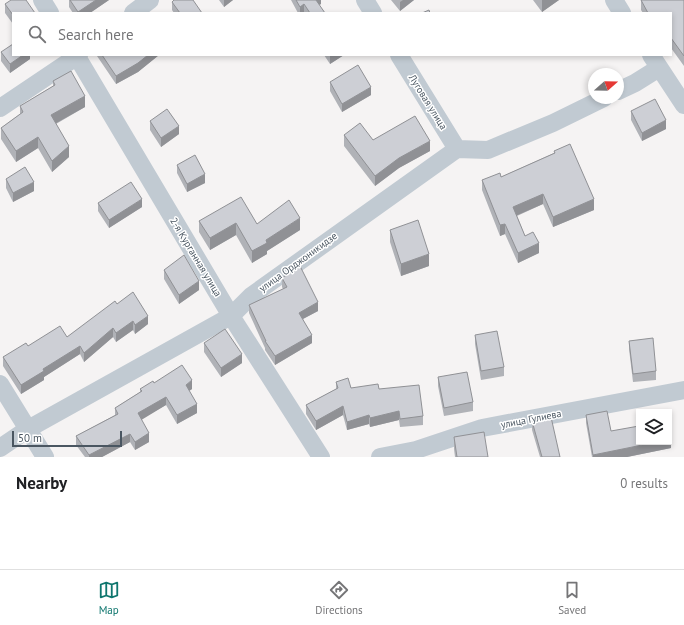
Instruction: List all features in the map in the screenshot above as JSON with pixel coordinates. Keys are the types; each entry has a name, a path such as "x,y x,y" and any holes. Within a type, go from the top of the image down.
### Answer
{"street":[{"path":"42,0 49,12"},
{"path":"134,12 150,0"},
{"path":"365,0 372,12"},
{"path":"614,0 621,12"},
{"path":"0,108 76,56"},
{"name":"2-я Курганная улица","path":"78,56 231,316 321,457"},
{"name":"Луговая улица","path":"400,56 457,149"},
{"path":"624,88 635,83 655,61 684,105"},
{"path":"457,149 488,150 553,123 592,104"},
{"name":"улица Орджоникидзе","path":"0,448 28,429 231,316 251,296 457,149"},
{"path":"0,384 45,457"},
{"name":"улица Гулиева","path":"380,457 417,454 482,428 684,390"}],"building":[{"path":"11,0 26,0 34,12 12,12 12,14 5,4"},
{"path":"70,0 96,0 78,12"},
{"path":"174,0 193,0 201,12 179,12 172,2"},
{"path":"296,0 316,0 324,12 309,12 304,4 300,7"},
{"path":"641,0 684,0 684,56 672,39 672,12 647,12"},
{"path":"12,45 12,56 22,56 10,64 1,52"},
{"path":"103,56 147,56 138,63 116,76"},
{"path":"358,65 371,87 342,104 330,82"},
{"path":"71,71 85,96 51,115 69,146 52,161 38,137 16,151 1,128 23,112 20,106 55,85 53,81"},
{"path":"655,99 666,120 642,133 631,111"},
{"path":"167,109 179,126 161,138 150,121"},
{"path":"415,116 430,141 399,158 375,176 344,135 360,123 373,140"},
{"path":"570,144 594,199 553,217 543,194 513,207 525,236 533,232 539,243 518,253 505,224 500,225 482,180 500,173 501,177 555,153 554,151"},
{"path":"195,155 205,174 187,184 177,165"},
{"path":"25,167 34,182 13,193 6,179"},
{"path":"131,182 142,199 109,220 98,203"},
{"path":"241,197 257,224 289,200 300,218 266,240 267,243 252,251 236,223 210,238 199,221"},
{"path":"418,220 429,254 401,264 390,230"},
{"path":"184,255 199,281 179,295 164,270"},
{"path":"300,266 318,302 299,313 312,335 275,356 265,341 249,305 287,287 282,278"},
{"path":"133,292 148,316 135,325 133,321 116,333 113,328 84,353 80,346 43,369 44,371 21,385 3,357 26,343 28,346 60,326 67,337 115,301 117,304"},
{"path":"225,329 242,354 221,368 204,343"},
{"path":"497,331 504,367 481,371 475,335"},
{"path":"653,338 656,371 633,374 629,341"},
{"path":"182,365 192,380 186,385 197,404 177,415 166,397 138,413 149,433 135,442 130,434 89,455 76,436 118,414 115,408 142,391 140,389 153,381 154,383"},
{"path":"467,372 473,402 444,408 438,377"},
{"path":"348,378 351,388 378,384 379,389 419,385 423,416 400,419 399,411 370,418 369,415 347,422 343,406 316,421 306,405 338,388 336,382"},
{"path":"607,411 611,431 636,427 636,445 642,445 593,455 586,415"},
{"path":"551,417 560,457 542,457 532,421"},
{"path":"484,432 488,457 457,457 454,437"}]}
